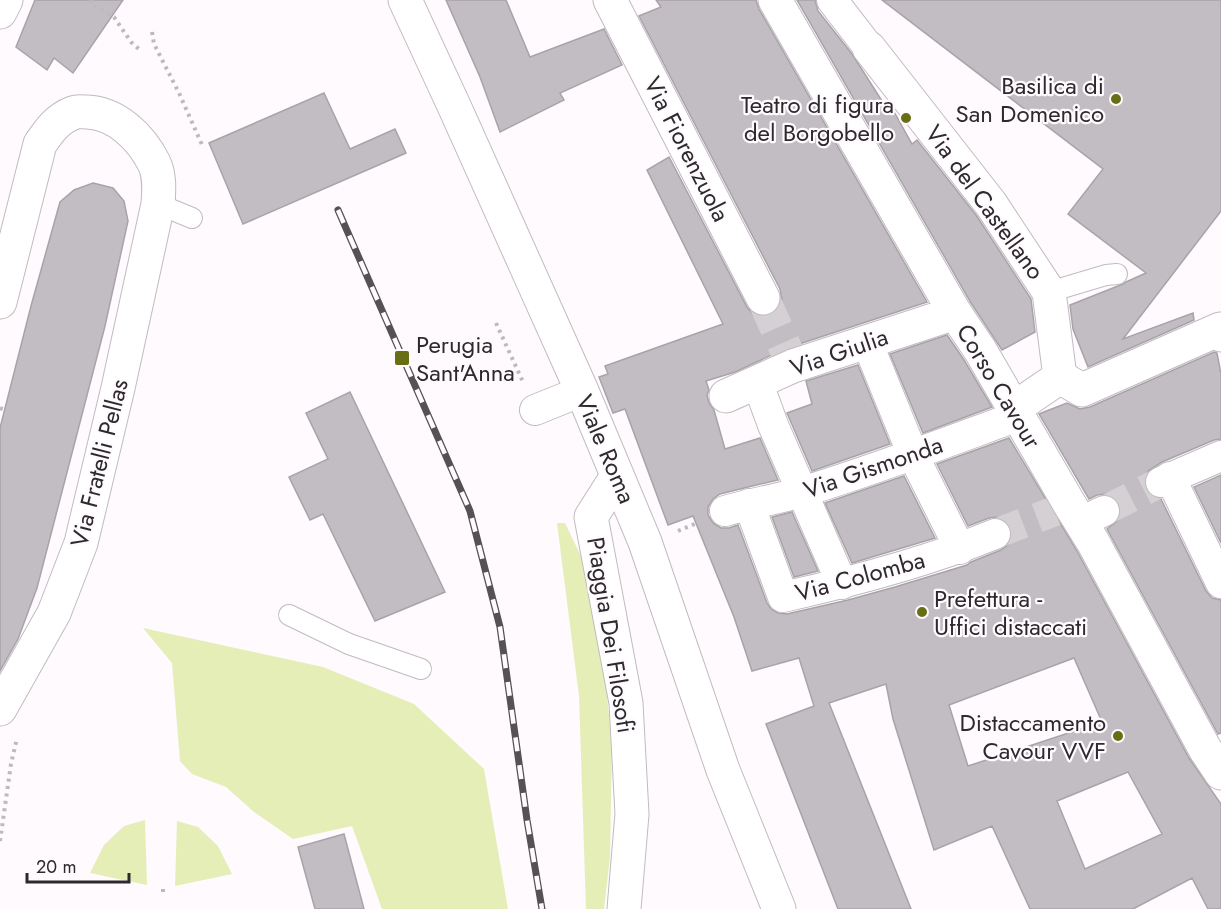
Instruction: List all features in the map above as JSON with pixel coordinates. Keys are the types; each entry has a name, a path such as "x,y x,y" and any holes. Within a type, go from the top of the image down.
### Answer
{"street":[{"path":"0,12 6,0"},
{"name":"Viale Roma","path":"405,0 582,391 645,542 723,771 779,909"},
{"name":"Via Fiorenzuola","path":"610,0 763,298"},
{"name":"Corso Cavour","path":"775,0 955,313 980,350 1078,512 1216,755"},
{"name":"Via del Castellano","path":"832,0 991,204 1049,292 1060,378"},
{"name":"Via Fratelli Pellas","path":"0,302 39,144 56,122 75,112 94,112 111,117 130,130 155,164 159,185 158,204 81,543 54,613 0,709"},
{"name":"Via Giulia","path":"726,396 757,381 790,360 867,342 955,313"},
{"path":"1016,412 1060,378 1082,390 1220,330 1221,335"},
{"path":"867,342 913,455 960,549"},
{"path":"757,381 842,584"},
{"path":"535,410 582,391"},
{"name":"Via Gismonda","path":"737,507 803,492 913,455 1016,412"},
{"path":"1221,456 1165,480 1221,583"},
{"name":"Piaggia Dei Filosofi","path":"617,476 591,517 626,703 632,814 624,909"},
{"name":"Via Colomba","path":"737,507 783,597 842,584 960,549 995,534"}],"lane":[{"path":"158,204 192,218"},
{"path":"1049,292 1106,275 1117,274"},
{"path":"289,615 349,644 421,669"}],"path":[{"path":"91,0 92,5 114,17 131,42 140,50"},
{"path":"152,32 154,44 203,147"},
{"path":"496,323 535,410"},
{"path":"163,888 163,896"}],"green space":[{"path":"557,523 565,523 589,573 603,655 612,746 610,857 604,909 586,909 579,696"},
{"path":"143,628 323,667 414,704 484,769 508,909 382,909 352,826 293,839 254,812 226,787 192,774 180,761 172,663"},
{"path":"145,820 147,885 90,873 104,845 124,826"},
{"path":"177,821 198,827 218,846 232,874 175,886"}],"building":[{"path":"35,0 123,0 73,73 54,58 47,70 16,47"},
{"path":"446,0 506,0 530,57 604,29 622,65 560,93 564,100 500,132 480,77"},
{"path":"656,0 756,0 759,9 927,302 787,348 735,372 706,381 709,403 714,410 725,449 760,438 778,480 720,494 708,507 708,515 713,523 721,528 738,525 771,609 787,614 848,600 967,565 1009,544 1012,537 1011,528 1005,520 997,517 989,518 968,526 937,464 1009,438 1077,551 1189,758 1221,804 1221,909 1208,909 1192,878 1133,909 1030,909 992,826 934,850 893,719 886,684 829,703 911,909 838,909 766,724 814,706 799,658 752,671 734,617 693,516 668,525 625,409 613,413 599,377 608,374 605,366 723,324 647,170 669,157 747,307 753,314 763,317 771,315 778,309 782,300 780,289 639,16 661,7","holes":["1074,658 1102,722 968,766 949,705","1128,772 1162,834 1085,869 1057,801"]},
{"path":"797,0 815,0 818,11 852,54 889,112 893,110 912,144 917,140 976,215 1031,299 1035,332 1002,350 971,303"},
{"name":"Basilica di San Domenico","path":"882,0 1221,0 1221,211 1123,339 1193,313 1194,320 1088,367 1073,329 1070,305 1146,273 1068,214 1103,169"},
{"path":"324,93 350,149 395,129 406,153 243,224 209,143"},
{"path":"93,183 113,188 124,201 128,221 105,326 37,588 18,639 0,671 0,428 60,202 74,190"},
{"path":"947,335 992,407 923,433 890,354"},
{"path":"1214,352 1217,353 1221,374 1221,439 1162,462 1148,471 1144,481 1145,488 1150,495 1161,499 1206,591 1212,598 1221,600 1221,733 1218,734 1107,529 1118,520 1121,512 1119,503 1114,497 1106,494 1089,499 1039,414 1067,403 1080,409 1090,407"},
{"path":"858,365 890,444 812,471 787,413 812,404 806,381"},
{"path":"350,392 445,592 375,621 323,514 310,520 289,477 328,459 306,413"},
{"path":"1221,475 1221,543 1194,487"},
{"path":"904,476 935,538 852,563 825,503"},
{"path":"792,512 818,571 794,577 772,517"},
{"path":"344,834 364,909 315,909 298,847"}],"tunnel":[{"path":"763,298 788,354"},
{"path":"1104,511 1161,482"},
{"path":"995,534 1055,511"}],"railway":[{"path":"338,210 470,511 500,627 542,909"}],"place":[{"name":"Basilica di San Domenico","path":"1116,99"},
{"name":"Teatro di figura del Borgobello","path":"906,118"},
{"name":"Perugia Sant'Anna","path":"402,358"},
{"name":"Prefettura - Uffici distaccati","path":"922,612"},
{"name":"Distaccamento Cavour VVF","path":"1118,736"}]}
